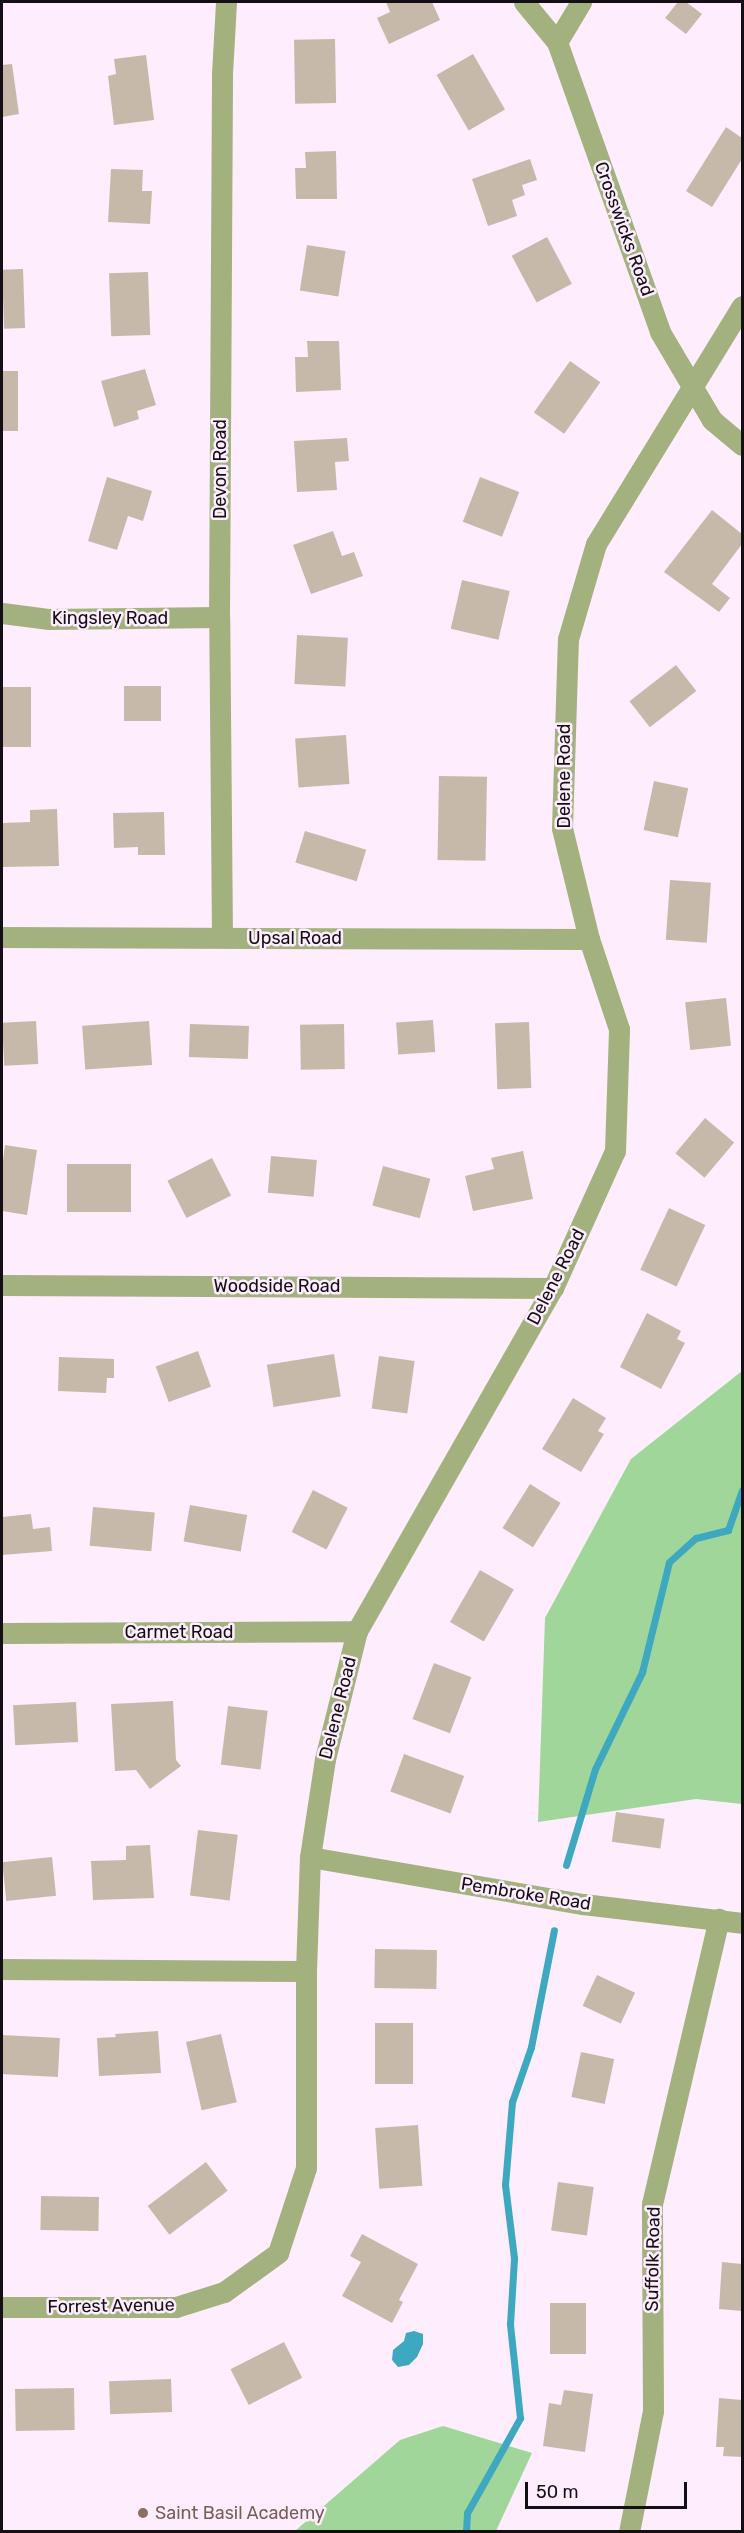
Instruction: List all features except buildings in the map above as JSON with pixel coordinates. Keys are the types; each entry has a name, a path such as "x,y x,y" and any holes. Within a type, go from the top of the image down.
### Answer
{"street":[{"name":"Devon Road","path":"222,938 219,617 222,86 226,2"},
{"name":"Crosswicks Road","path":"524,2 557,42 660,332 712,420 742,445"},
{"path":"557,42 580,2"},
{"name":"Delene Road","path":"278,2253 306,2168 306,1971 310,1857 325,1759 357,1631 553,1288 615,1151 619,1029 589,939 562,828 568,639 596,544 742,306"},
{"name":"Kingsley Road","path":"2,613 48,619 219,617"},
{"name":"Upsal Road","path":"2,937 589,939"},
{"name":"Woodside Road","path":"2,1285 553,1288"},
{"name":"Carmet Road","path":"2,1633 357,1631"},
{"name":"Pembroke Road","path":"310,1857 583,1904 742,1923"},
{"name":"Suffolk Road","path":"629,2532 653,2411 652,2204 719,1919"},
{"path":"2,1969 306,1971"},
{"name":"Forrest Avenue","path":"2,2307 176,2307 224,2292 278,2253"}],"green space":[{"path":"742,1371 742,1804 696,1799 538,1822 545,1618 631,1459"},
{"path":"443,2426 532,2453 496,2531 295,2531 400,2440"}],"water":[{"path":"414,2331 423,2334 423,2344 417,2357 409,2365 398,2367 392,2360 393,2350 404,2341 406,2333"}],"waterway":[{"path":"566,1865 595,1769 642,1672 669,1562 696,1538 728,1530 742,1490"},
{"path":"466,2532 467,2513 520,2418 510,2324 514,2258 505,2185 512,2102 531,2047 554,1930"}],"place":[{"name":"Saint Basil Academy","path":"143,2513"}]}
